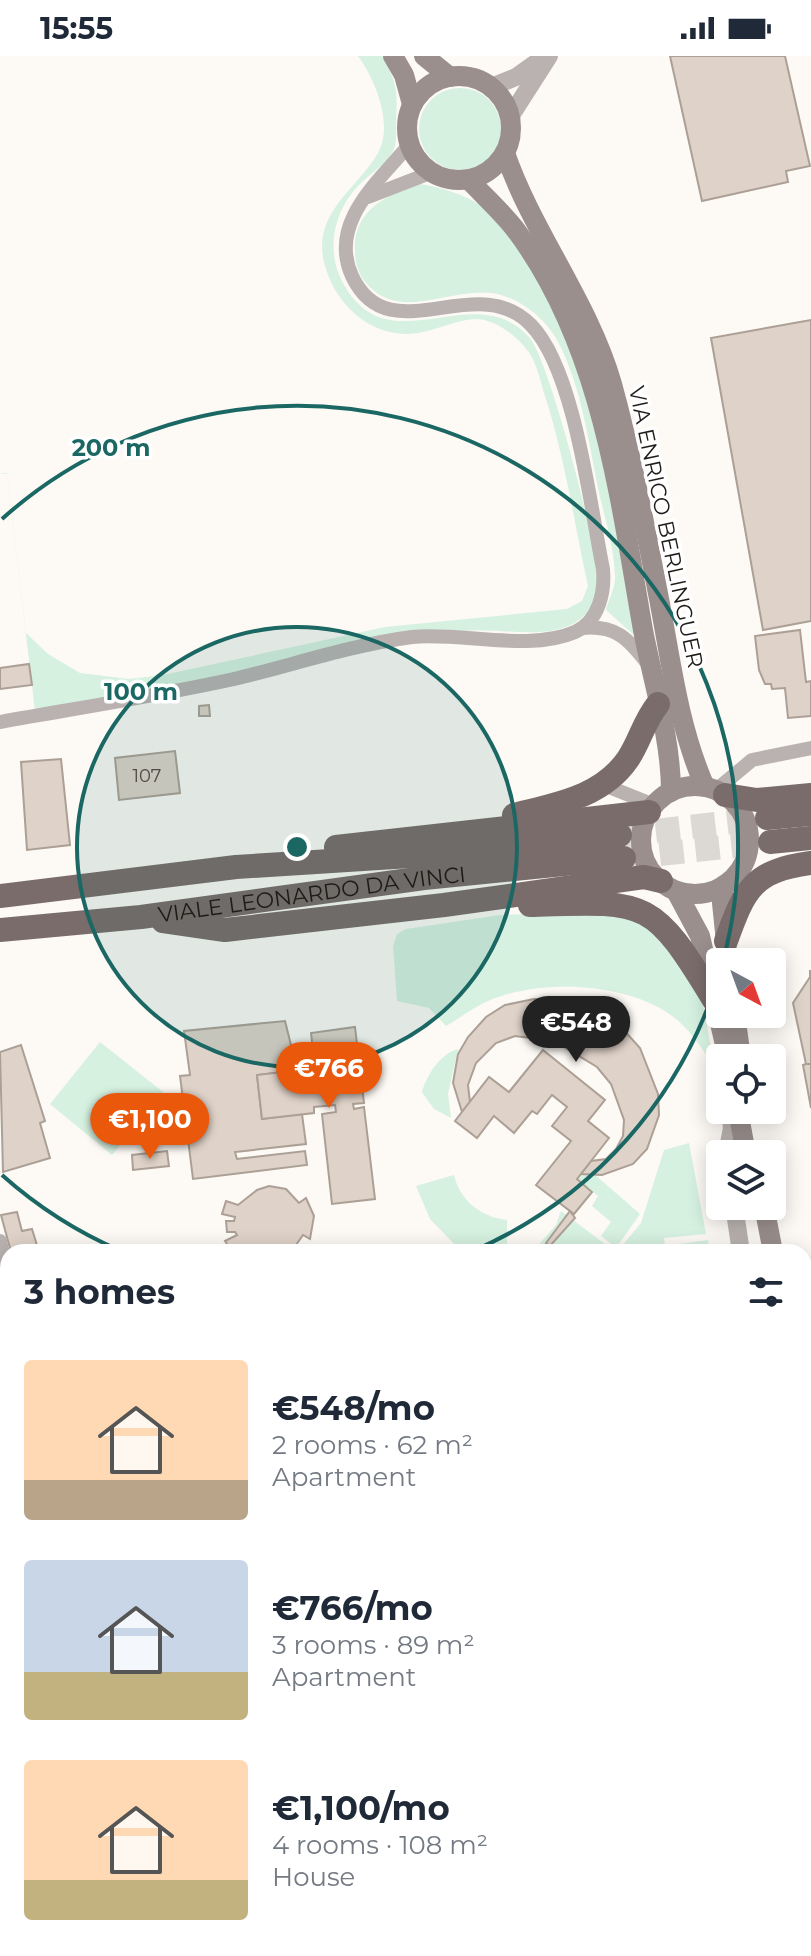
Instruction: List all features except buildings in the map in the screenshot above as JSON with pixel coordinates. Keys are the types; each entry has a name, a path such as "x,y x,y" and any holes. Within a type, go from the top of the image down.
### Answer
{"highway":[{"path":"387,841 517,814 589,794 604,785 629,758 646,720 658,704"},
{"path":"715,791 757,800 811,795"},
{"path":"236,867 283,854 652,808"},
{"path":"811,814 768,830 811,838"},
{"name":"VIALE LEONARDO DA VINCI","path":"0,896 236,867 622,846 141,917 0,930"},
{"path":"733,876 765,863 804,864"},
{"path":"728,948 740,906 754,885 772,870 804,864"},
{"path":"141,917 225,930 448,905 644,877 668,886"},
{"path":"448,905 601,903 641,910 670,931 706,985"}],"main road":[{"path":"393,56 404,75 412,104"},
{"path":"424,56 450,77"},
{"path":"505,153 494,167 469,180 445,179 430,173 409,145 407,120 412,104 424,89 450,77 467,77 491,87 503,100 510,117"},
{"name":"VIA ENRICO BERLINGUER","path":"510,117 511,132 505,153 524,202 585,311 608,372 635,474 685,740 715,791"},
{"name":"VIA ENRICO BERLINGUER","path":"469,180 513,227 530,251 560,301 585,363 616,476 671,792"},
{"path":"706,956 700,936 668,886 647,864 641,844 652,808 671,792 715,791 742,814 749,832 748,850 733,876 727,948"},
{"path":"668,886 696,895 733,876"},
{"path":"756,1220 761,1244"},
{"path":"767,1220 771,1244"}],"street":[{"path":"491,87 516,77 547,56"},
{"path":"510,117 547,56"},
{"path":"409,145 364,198 351,219 344,247 351,273 369,299 379,306 407,313 477,302 498,305 533,326 553,358 570,412 603,569 600,603 582,628"},
{"path":"364,198 430,173"},
{"path":"0,722 230,680 376,643 456,635 553,638 582,628 604,627 618,632 650,667"},
{"path":"715,791 752,760 811,748"},
{"path":"604,785 652,808"},
{"path":"736,1220 740,1244"}],"green space":[{"path":"358,56 382,56 392,75 396,97 396,138 390,156 351,194 339,217 334,256 342,281 361,306 382,318 406,321 482,314 507,320 529,337 549,382 584,504 597,573 595,600 580,619 564,628 550,631 477,630 444,634 35,711 7,474 0,473 7,473 26,633 48,654 80,673 129,679 163,675 385,627 567,609 582,601 588,586 564,466 538,372 528,351 506,330 477,319 418,333 402,334 373,326 360,318 339,296 326,269 322,250 323,233 337,205 378,153 384,129 376,89"},
{"path":"460,88 476,91 489,100 498,113 501,129 498,145 489,158 476,167 460,170 444,167 431,158 422,145 419,129 422,113 431,100 444,91"},
{"path":"419,184 460,195 487,211 507,234 546,296 585,388 598,437 610,487 635,636 606,610 615,579 611,545 579,396 566,358 552,333 525,307 501,295 468,294 401,302 386,298 372,289 359,272 355,257 356,238 365,215 383,200"},
{"path":"617,910 652,921 699,984 710,1044 706,1044 706,1055 689,1031 668,1013 627,995 604,990 555,987 508,994 483,1003 446,1026 429,1008 397,1001 393,946 397,934 406,929 500,915"},
{"path":"100,1042 163,1092 112,1155 50,1104"},
{"path":"458,1049 448,1094 451,1118 434,1109 422,1092 435,1066 445,1055"},
{"path":"689,1143 706,1234 664,1238 665,1244 624,1244 641,1223 664,1150"},
{"path":"586,1167 640,1214 619,1244 611,1244 601,1236 611,1222 592,1206 598,1196 577,1179"},
{"path":"454,1175 461,1193 473,1206 507,1220 507,1244 454,1244 430,1219 416,1186"},
{"path":"561,1211 605,1244 539,1244 556,1225"},
{"path":"708,1240 709,1244 679,1244"}],"tunnel":[{"path":"620,835 767,818"},
{"path":"624,858 770,842"}]}
